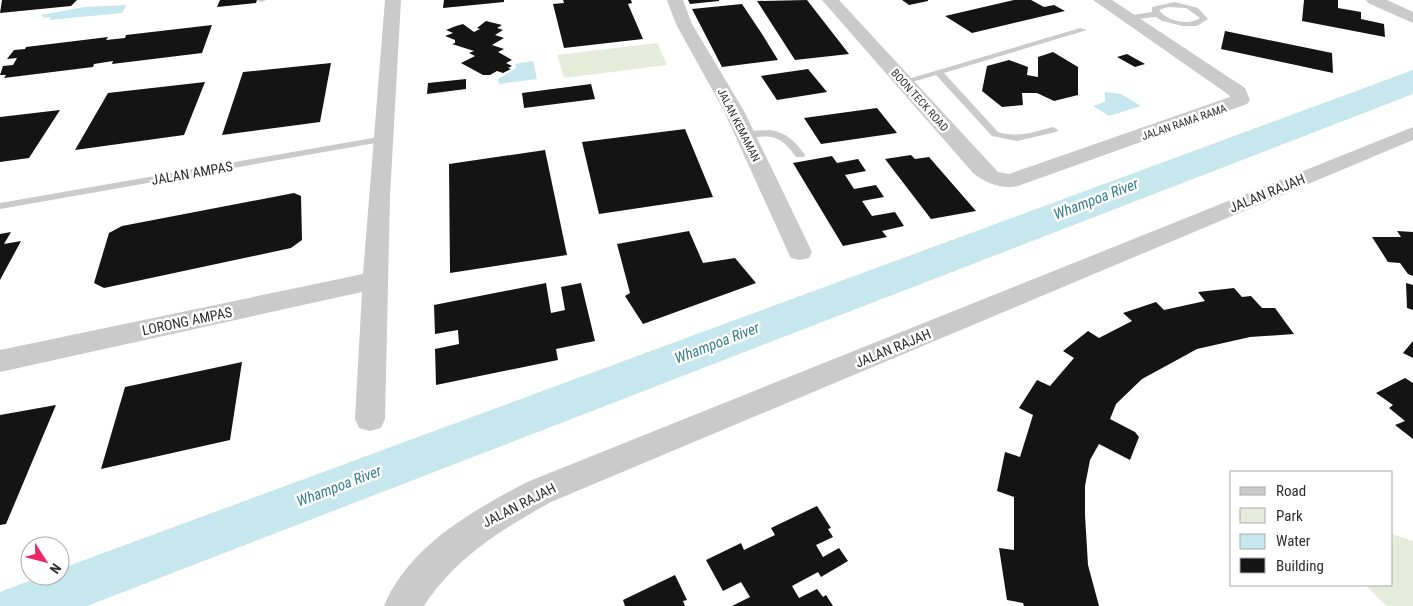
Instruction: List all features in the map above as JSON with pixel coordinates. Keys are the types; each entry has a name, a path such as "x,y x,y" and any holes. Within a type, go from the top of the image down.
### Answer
{"street":[{"path":"370,419 374,281 393,0"},
{"name":"JALAN KEMAMAN","path":"675,0 684,24 745,134 800,252"},
{"name":"BOON TECK ROAD","path":"830,0 902,82 991,177 1010,181 1020,179"},
{"name":"JALAN RAMA RAMA","path":"1020,179 1240,100 1238,92 1101,0"},
{"path":"1374,0 1413,18"},
{"name":"JALAN RAJAH","path":"402,606 416,585 460,538 486,521 539,492 1413,133"},
{"name":"LORONG AMPAS","path":"0,361 374,281"}],"lane":[{"path":"1131,21 1161,17 1183,24 1198,24 1204,19 1202,13 1175,4 1161,5 1155,9 1161,17"},
{"path":"902,82 1083,30"},
{"path":"938,72 996,134 1004,138 1021,139 1052,130"},
{"path":"745,134 775,132 793,144 800,155"},
{"name":"JALAN AMPAS","path":"0,206 384,139"}],"green space":[{"path":"657,43 667,65 564,78 557,55"},
{"path":"1393,534 1413,541 1413,606 1387,606 1366,586 1393,586"}],"water":[{"path":"127,5 122,13 49,20 51,17 45,18 41,15 85,7"},
{"path":"533,61 537,79 499,84 498,79 516,68 515,64"},
{"name":"Whampoa River","path":"1413,70 1413,94 87,606 0,606 0,592 20,584 20,586 70,586 70,565"},
{"path":"1105,92 1121,94 1141,106 1109,116 1093,106 1105,102"}],"building":[{"path":"2,0 77,0 71,6 0,13"},
{"path":"220,0 257,0 256,3 217,7"},
{"path":"444,0 504,0 504,2 443,8"},
{"path":"563,0 631,0 632,3 628,4 643,39 564,48 553,4 564,3"},
{"path":"688,0 719,0 719,1 690,4"},
{"path":"807,0 849,54 795,60 757,1"},
{"path":"902,0 928,0 928,1 909,5"},
{"path":"1014,0 1031,0 1044,7 1054,5 1065,11 972,33 945,16"},
{"path":"1304,0 1338,0 1338,8 1361,12 1361,19 1384,24 1385,37 1302,21"},
{"path":"742,4 778,60 722,67 692,9"},
{"path":"486,21 502,25 497,28 503,30 495,35 504,38 492,45 504,49 498,52 512,60 506,63 512,66 508,68 511,69 503,73 497,71 490,75 483,75 461,63 475,56 469,53 474,51 452,44 455,43 455,40 445,36 453,33 446,30 463,24 474,32 480,29 477,28"},
{"path":"212,25 202,53 112,64 113,61 94,64 93,67 4,78 6,75 0,75 3,66 13,65 17,58 7,59 14,50 25,49 26,47 108,37 106,40 125,38 126,35"},
{"path":"1225,31 1332,53 1333,73 1221,49"},
{"path":"1053,52 1078,67 1078,95 1054,101 1037,93 1022,93 1023,105 1002,107 982,91 987,66 1009,60 1028,67 1027,75 1038,77 1038,57"},
{"path":"1127,54 1145,64 1135,67 1117,57"},
{"path":"331,63 320,122 222,135 243,72"},
{"path":"808,69 827,92 777,100 761,76"},
{"path":"466,79 466,89 427,94 428,83"},
{"path":"205,82 184,135 75,150 108,93"},
{"path":"591,84 595,99 524,108 522,93"},
{"path":"877,108 897,133 821,144 804,118"},
{"path":"60,110 29,158 0,162 0,117"},
{"path":"685,129 713,197 599,214 582,142"},
{"path":"545,150 567,255 450,273 449,164"},
{"path":"911,155 915,159 929,157 976,211 931,219 885,159"},
{"path":"832,156 837,163 858,159 866,171 845,175 854,189 876,185 884,197 862,201 872,216 895,212 904,226 882,231 887,237 843,246 793,163"},
{"path":"294,193 301,196 302,240 291,248 104,288 94,283 109,233 122,226"},
{"path":"689,231 703,263 735,258 756,283 643,324 625,296 630,293 617,244"},
{"path":"1397,231 1413,232 1413,276 1408,274 1400,263 1388,262 1372,237 1401,237"},
{"path":"11,232 4,244 21,241 0,280 0,234"},
{"path":"546,283 551,313 565,310 561,287 581,283 595,341 556,349 558,360 436,385 435,349 459,344 458,330 435,334 434,305"},
{"path":"1406,283 1413,285 1413,310 1407,308"},
{"path":"1234,288 1242,297 1251,296 1262,308 1275,308 1294,334 1250,337 1197,349 1142,379 1116,404 1110,419 1135,432 1139,437 1130,460 1099,444 1090,460 1085,486 1088,565 1099,606 1024,606 1023,603 1007,600 999,548 1014,550 1014,497 997,491 1005,452 1020,457 1033,415 1019,408 1037,380 1050,386 1074,358 1063,351 1088,331 1099,338 1132,321 1123,313 1156,302 1164,310 1205,301 1198,292"},
{"path":"1413,341 1413,358 1403,353"},
{"path":"242,362 230,440 101,469 125,387"},
{"path":"1405,378 1413,383 1413,439 1395,425 1405,421 1389,408 1393,405 1376,393"},
{"path":"56,405 6,524 0,525 0,415"},
{"path":"817,506 831,528 828,529 833,537 816,545 823,557 839,548 848,561 821,577 818,572 792,586 799,598 817,589 823,597 826,595 833,606 732,606 750,597 741,582 723,591 706,560 741,543 744,550 775,535 771,528"},
{"path":"675,575 687,600 683,601 685,606 625,606 623,600"}]}
